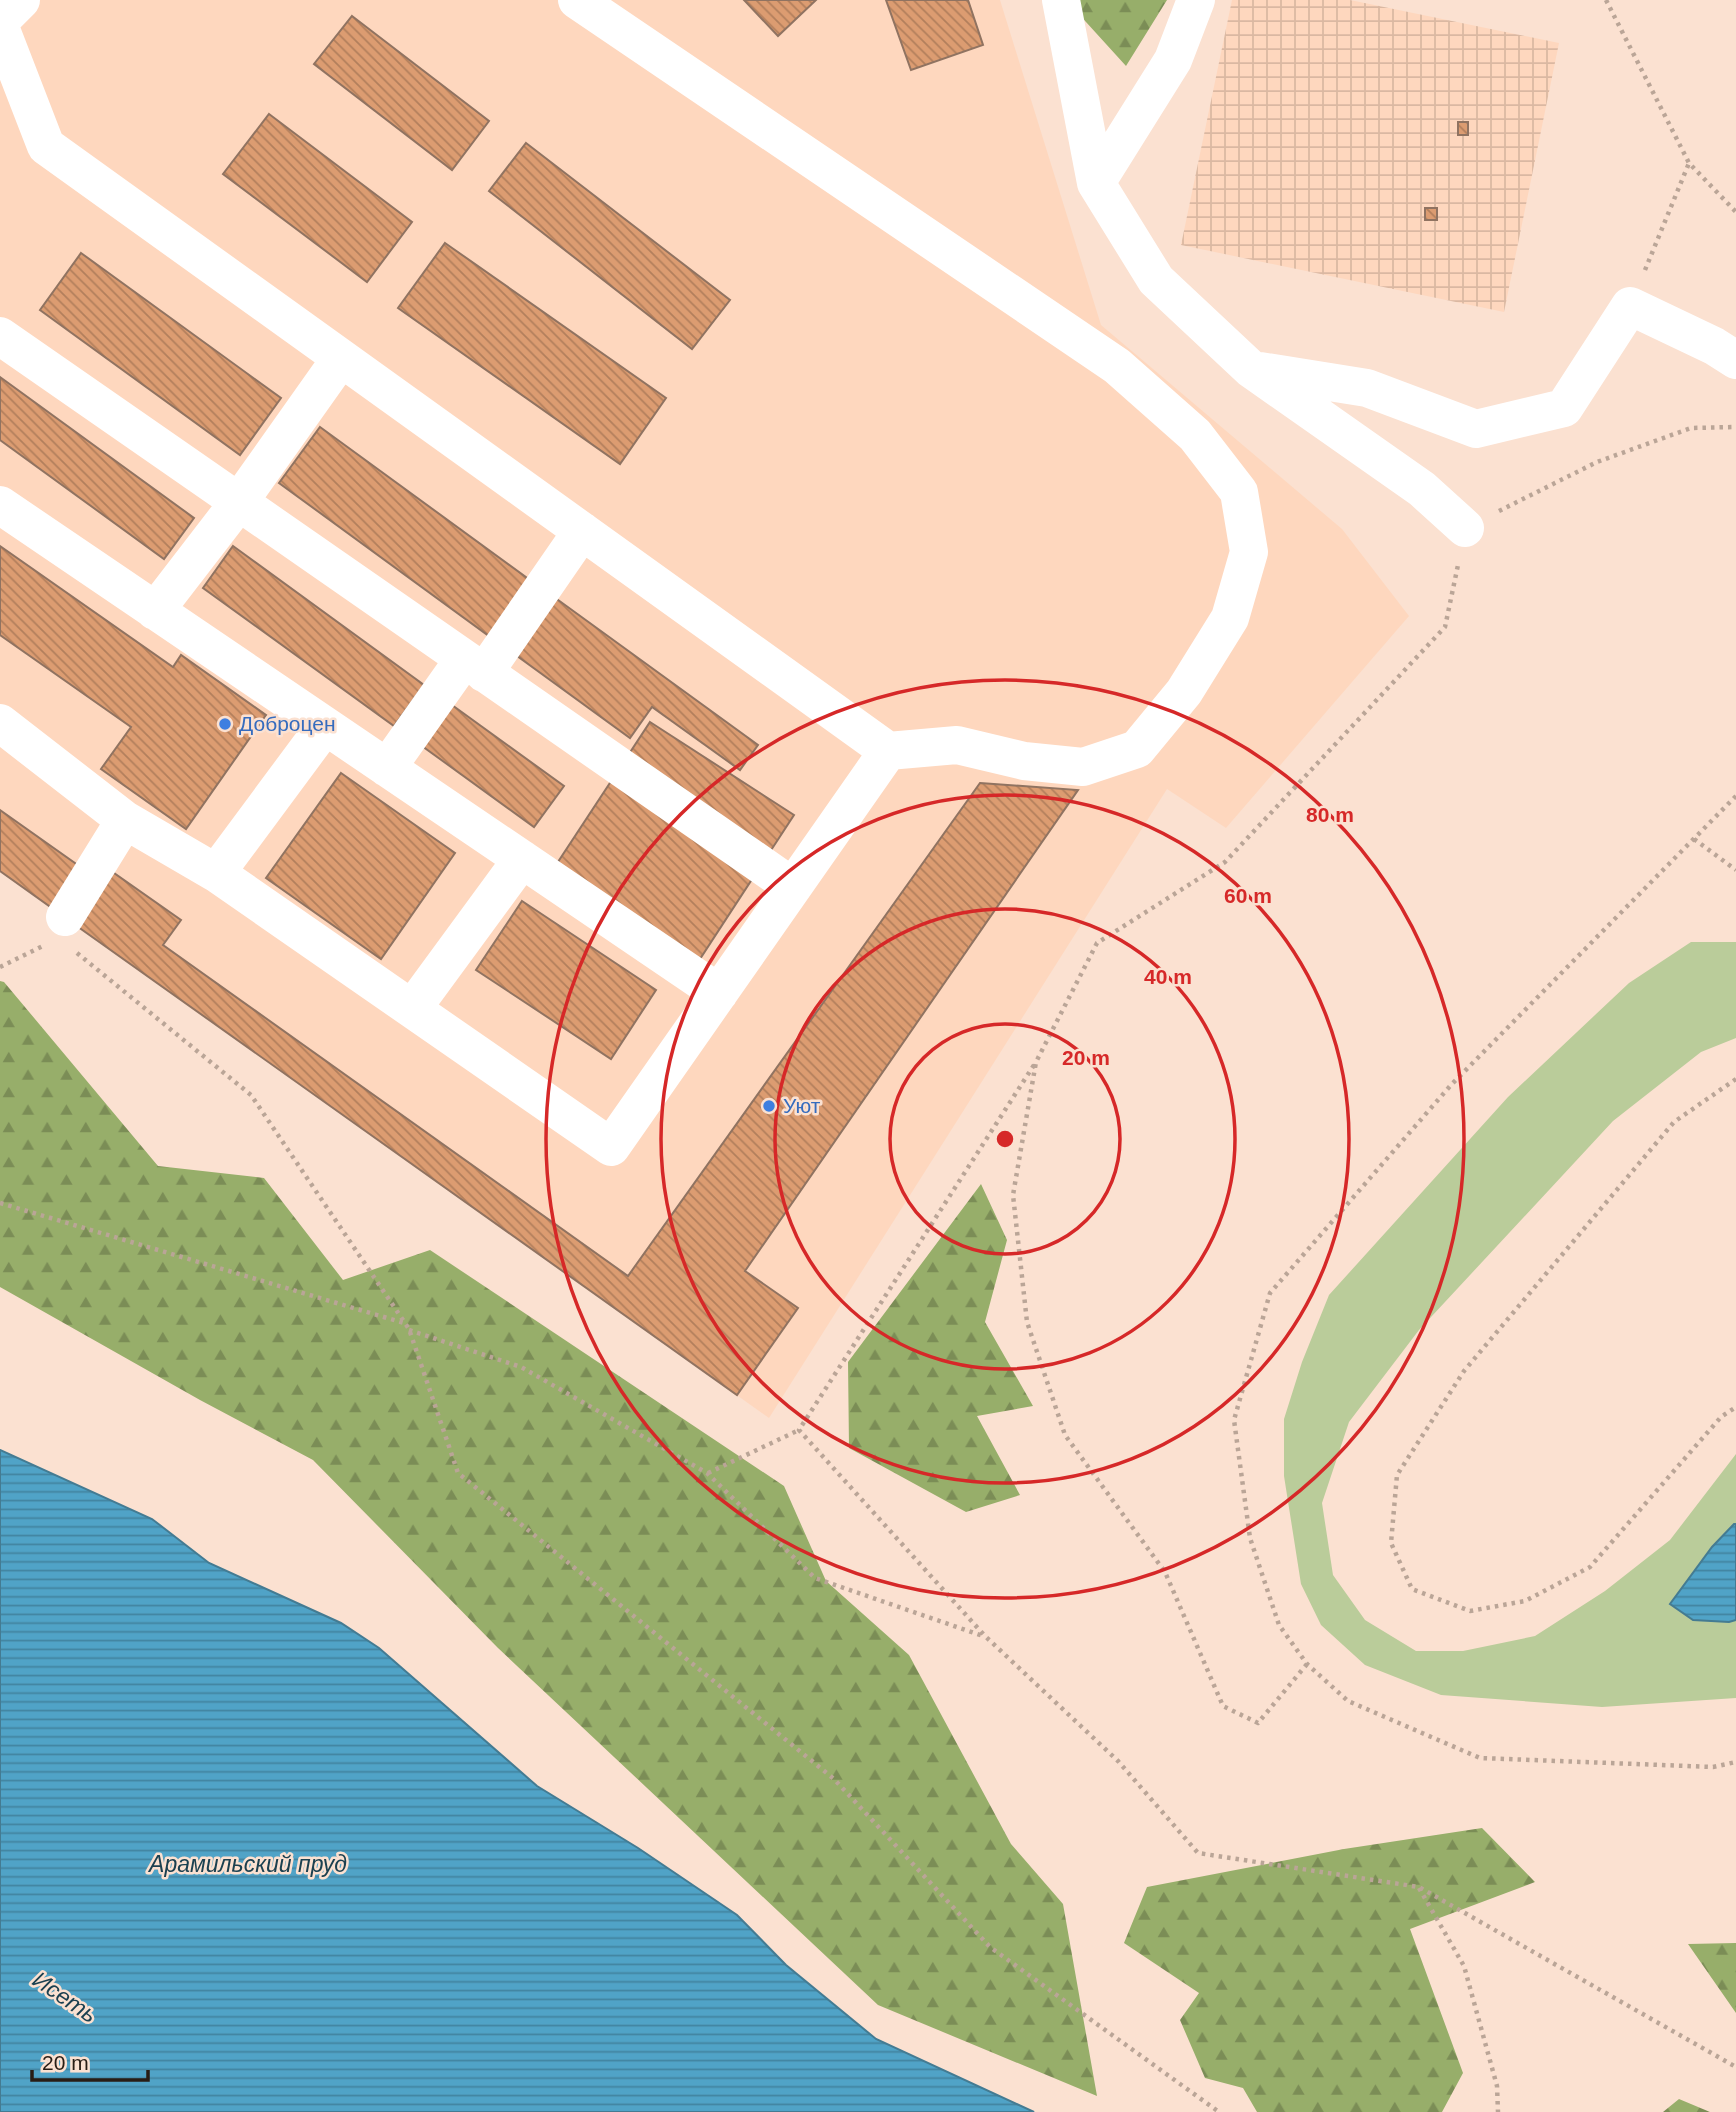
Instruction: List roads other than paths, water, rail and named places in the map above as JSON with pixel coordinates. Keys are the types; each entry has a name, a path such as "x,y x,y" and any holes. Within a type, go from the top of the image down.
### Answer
{"lane":[{"path":"0,21 20,0"},
{"path":"0,27 46,146 888,751 957,746 1024,761 1083,767 1138,749 1184,692 1230,618 1248,552 1239,492 1195,435 1117,366 577,0"},
{"path":"1060,0 1096,183 1156,280 1251,369 1422,489 1465,528"},
{"path":"1096,183 1173,60 1196,0"},
{"path":"1251,369 1367,388 1476,429 1564,408 1630,306 1714,346 1736,360"},
{"path":"0,336 793,887"},
{"path":"155,611 239,502 341,358"},
{"path":"0,505 719,993"},
{"path":"387,768 474,666 582,531"},
{"path":"0,723 125,820 216,873 611,1147 888,751"},
{"path":"216,873 325,726"},
{"path":"65,917 125,820"},
{"path":"412,1009 522,859"}],"water":[{"name":"Арамильский пруд","path":"0,1450 152,1519 209,1563 341,1623 379,1648 537,1786 638,1848 737,1915 786,1965 876,2039 1034,2112 0,2112"},
{"path":"1734,1524 1736,1620 1693,1620 1670,1604 1712,1547"}],"place":[{"name":"Доброцен","path":"225,724"},
{"name":"Уют","path":"769,1106"}],"water label":[{"name":"Исеть","path":"65,1997"}]}
